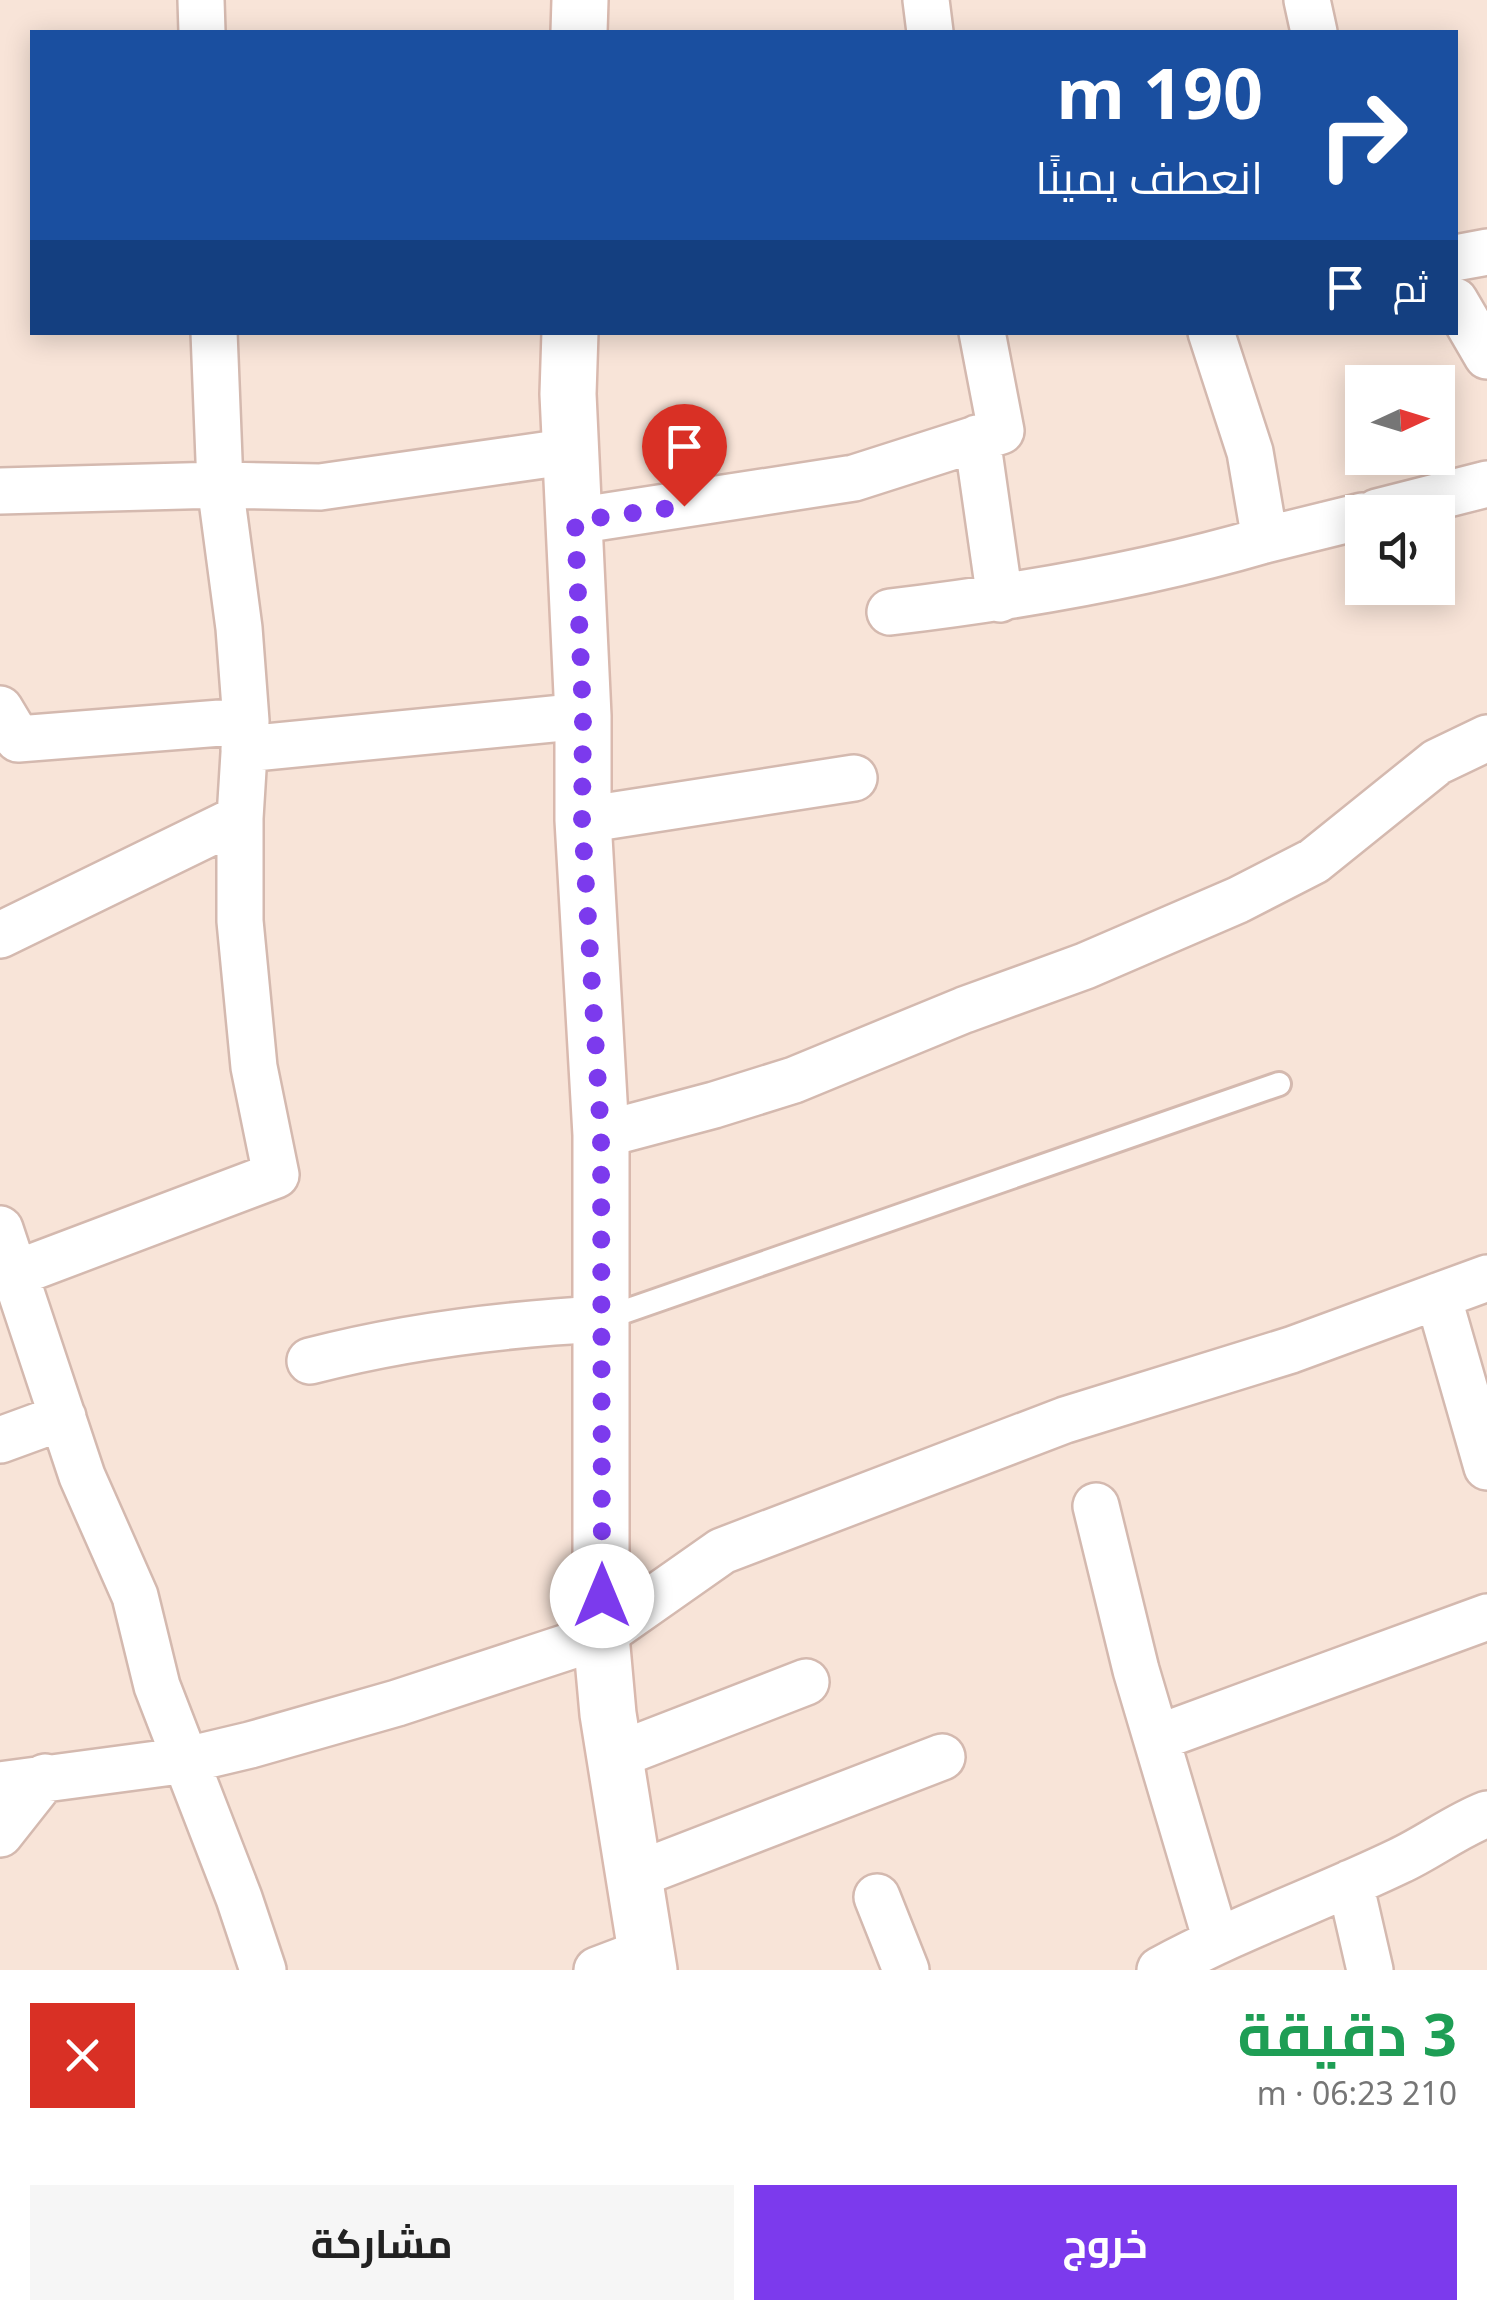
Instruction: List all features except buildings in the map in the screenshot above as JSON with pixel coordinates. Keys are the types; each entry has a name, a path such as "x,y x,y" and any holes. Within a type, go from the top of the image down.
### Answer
{"street":[{"path":"201,0 202,30"},
{"path":"580,0 580,30"},
{"path":"926,0 930,30"},
{"path":"1307,0 1314,30"},
{"path":"1458,257 1487,252"},
{"path":"1458,306 1487,356"},
{"path":"14,1274 276,1174 254,1067 240,921 245,735 239,628 220,484 214,335"},
{"path":"570,335 568,394 583,716 582,820 601,1134 601,1636 615,1756 648,1960 597,1970"},
{"path":"575,521 854,478 1001,431 983,335"},
{"path":"1212,335 1250,452 1265,540"},
{"path":"977,438 1000,598"},
{"path":"0,491 220,484 320,487 572,451"},
{"path":"1444,495 1487,484"},
{"path":"890,612 1000,598 1178,565 1345,520"},
{"path":"0,709 18,739 245,735 583,716"},
{"path":"601,1134 794,1080 964,1010 1085,966 1238,900 1314,861 1437,762 1487,738"},
{"path":"582,820 854,778"},
{"path":"0,935 240,818"},
{"path":"0,1229 82,1476 134,1596 157,1686 263,1970"},
{"path":"0,1785 187,1760 397,1704 601,1636 722,1551 1064,1420 1291,1350 1487,1278"},
{"path":"1438,1296 1487,1467"},
{"path":"310,1361 356,1349 520,1324 603,1319"},
{"path":"0,1440 63,1417"},
{"path":"1096,1506 1136,1670 1157,1738 1188,1959 1401,1860 1487,1814"},
{"path":"1157,1738 1487,1617"},
{"path":"615,1756 806,1682"},
{"path":"636,1876 942,1757"},
{"path":"0,1834 46,1778"},
{"path":"1350,1883 1370,1970"},
{"path":"877,1897 906,1970"}],"lane":[{"path":"603,1319 1280,1084"}],"shaded area":[{"path":"0,0 1487,0 1487,1970 0,1970"}],"route":[{"path":"602,1596 601,1134 582,820 583,716 575,521 684,506"}]}
